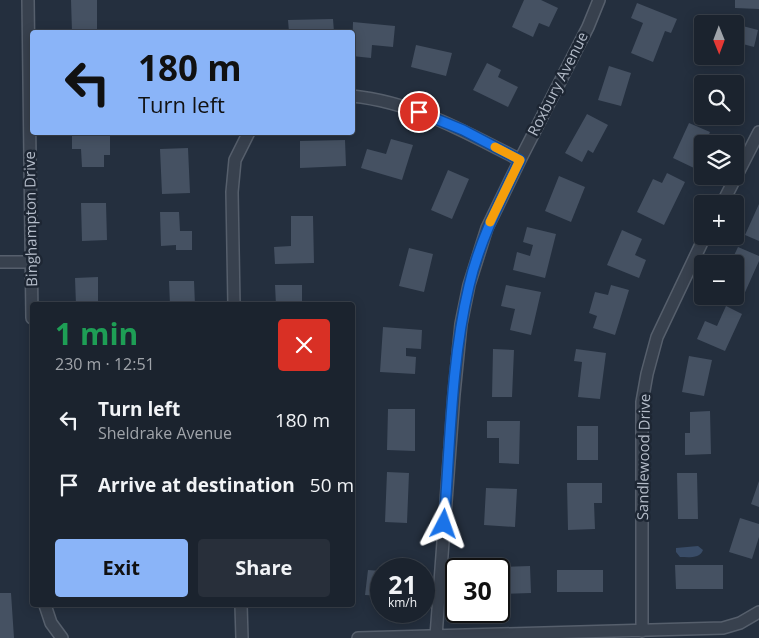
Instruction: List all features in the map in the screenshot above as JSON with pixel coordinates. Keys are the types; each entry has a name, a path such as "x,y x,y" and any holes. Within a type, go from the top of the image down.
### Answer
{"street":[{"name":"Binghampton Drive","path":"28,0 30,131"},
{"name":"Roxbury Avenue","path":"436,636 454,394 461,324 469,285 487,228 588,27 599,0"},
{"path":"355,96 404,106 463,130 520,160"},
{"path":"727,195 759,132"},
{"name":"Binghampton Drive","path":"30,135 32,302"},
{"path":"234,302 232,192 235,160 248,135"},
{"name":"Sandlewood Drive","path":"642,631 642,402 657,337 701,245"},
{"path":"0,262 32,262"},
{"path":"46,607 50,623 62,638"},
{"path":"242,607 242,638"},
{"path":"358,638 723,628 740,623 759,612"}],"water":[{"path":"698,546 703,550 697,556 680,557 676,552 676,548"}],"building":[{"path":"71,0 97,0 97,30 72,30"},
{"path":"524,0 541,0 558,8 549,27 539,23 533,37 512,27"},
{"path":"735,0 759,0 759,9 735,8"},
{"path":"637,3 677,19 671,33 665,31 653,62 631,53 643,23 631,18"},
{"path":"333,19 334,30 289,30 288,20"},
{"path":"353,22 395,26 393,47 372,45 371,58 355,56 355,30 353,30"},
{"path":"744,26 758,30 754,47 744,44"},
{"path":"416,45 452,53 446,76 411,67"},
{"path":"487,63 501,70 498,77 518,87 508,107 473,90"},
{"path":"609,66 631,73 621,106 598,100"},
{"path":"587,114 608,125 593,153 588,150 582,162 565,153"},
{"path":"689,123 710,132 709,135 694,135 694,168 673,158"},
{"path":"72,135 110,135 110,155 104,155 104,167 82,167 81,149 72,149"},
{"path":"391,139 413,145 402,180 361,168 367,149 386,154"},
{"path":"345,140 346,166 300,168 300,141"},
{"path":"188,148 190,193 162,194 160,149"},
{"path":"448,170 469,179 452,219 431,210"},
{"path":"667,173 685,182 664,225 637,212 653,179 662,183"},
{"path":"559,176 585,187 571,222 545,211"},
{"path":"81,203 106,203 107,240 82,241"},
{"path":"759,204 759,241 745,235"},
{"path":"160,212 179,212 180,231 192,231 192,250 176,250 176,245 161,246"},
{"path":"291,216 313,216 314,263 275,264 274,247 291,246"},
{"path":"527,227 556,234 545,278 513,270 517,252 530,256 533,245 523,242"},
{"path":"622,230 642,239 635,255 646,260 639,278 607,265"},
{"path":"738,247 759,256 759,261 744,295 744,255 734,255"},
{"path":"409,248 433,254 424,292 399,286"},
{"path":"98,277 98,302 76,302 75,278"},
{"path":"169,281 194,281 195,302 170,302"},
{"path":"275,285 302,285 302,302 276,302"},
{"path":"506,285 541,292 531,335 510,330 515,309 501,306"},
{"path":"611,285 629,290 615,335 593,328 597,316 589,313 595,292 608,295"},
{"path":"726,306 742,314 725,351 697,339 705,321 717,326"},
{"path":"383,327 422,330 421,349 406,348 406,356 416,357 415,374 380,372"},
{"path":"493,349 514,350 512,397 492,397"},
{"path":"576,349 606,353 600,399 578,397 582,362 574,361"},
{"path":"689,356 712,360 704,396 682,392"},
{"path":"388,409 415,409 415,451 387,450"},
{"path":"710,411 711,454 685,455 685,433 690,433 690,412"},
{"path":"487,421 520,421 519,464 499,463 499,438 487,438"},
{"path":"577,426 598,426 598,460 577,460"},
{"path":"387,472 409,473 407,523 385,522"},
{"path":"677,473 697,473 698,519 678,519"},
{"path":"759,481 759,507 751,504"},
{"path":"567,483 602,483 602,503 594,503 595,529 568,530"},
{"path":"486,488 517,489 515,527 484,525"},
{"path":"740,518 759,524 759,537 752,559 729,552"},
{"path":"675,565 723,565 723,589 676,589"},
{"path":"530,566 531,593 510,594 510,567"},
{"path":"368,570 370,570 370,595 365,595"},
{"path":"557,570 603,570 603,592 557,592"},
{"path":"0,593 11,593 14,638 0,638"}],"slow traffic":[{"path":"490,222 520,160 495,147"}],"route":[{"path":"419,112 463,130 520,160 487,228 469,285 461,324 444,524"}]}
